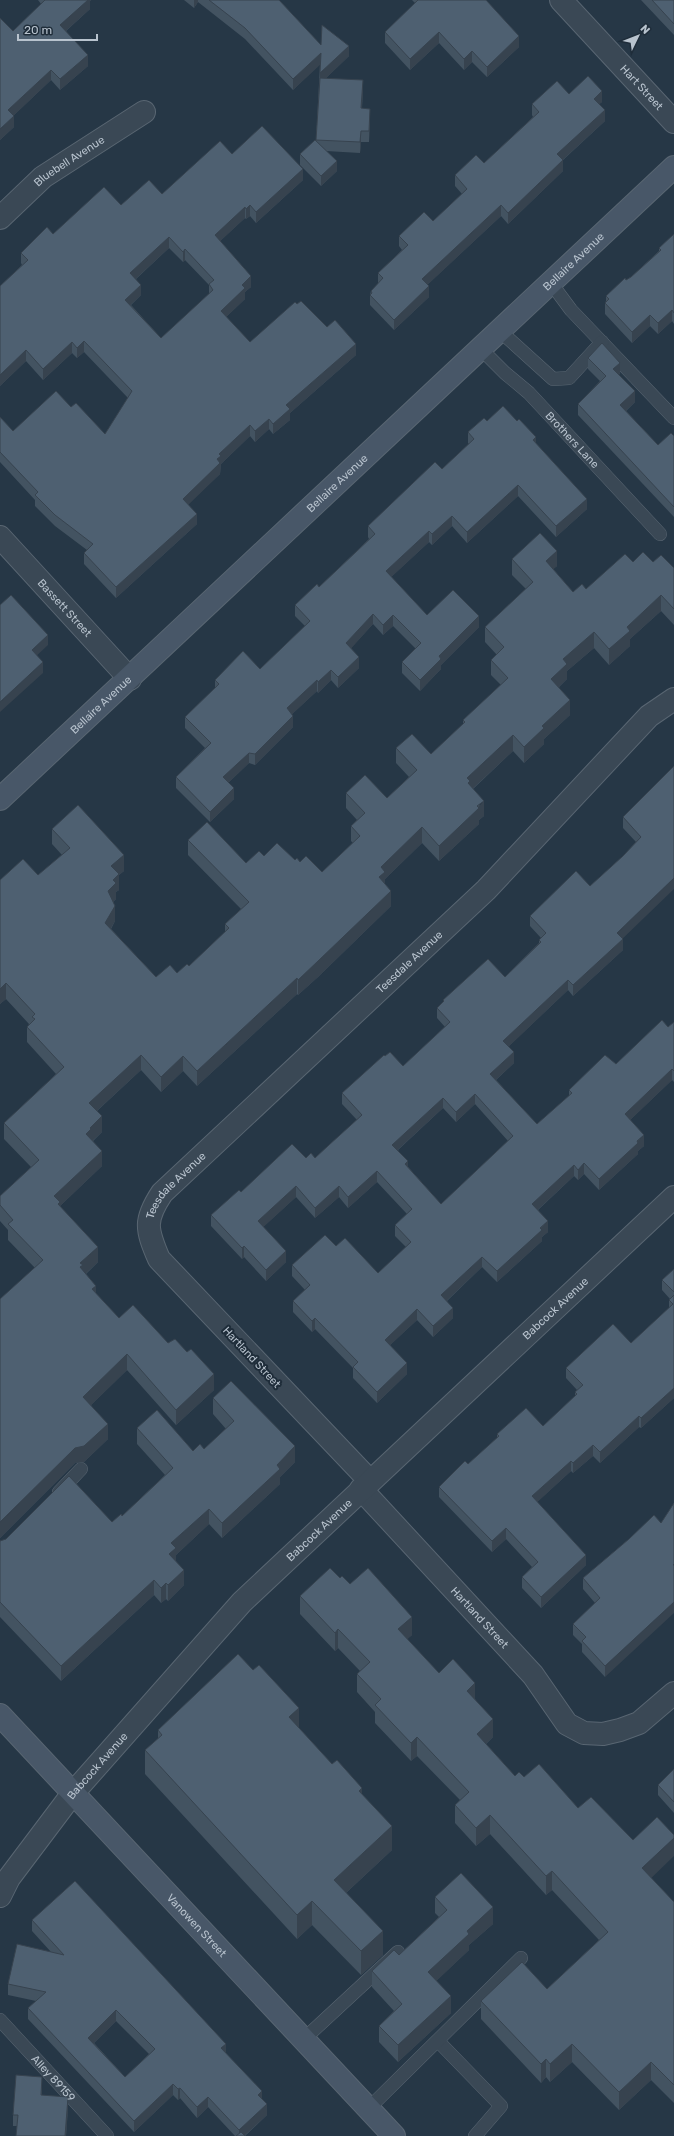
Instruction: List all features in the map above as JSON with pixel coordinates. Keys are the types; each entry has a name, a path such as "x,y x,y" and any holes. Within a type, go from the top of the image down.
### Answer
{"street":[{"name":"Hart Street","path":"561,0 674,122"},
{"name":"Bluebell Avenue","path":"0,218 43,177 144,112"},
{"name":"Bellaire Avenue","path":"0,799 130,679 674,167"},
{"name":"Bassett Street","path":"0,537 130,679"},
{"name":"Teesdale Avenue","path":"148,1225 150,1210 162,1193 486,890 649,716 674,699"},
{"name":"Babcock Avenue","path":"0,1896 9,1878 73,1793 242,1602 365,1485 674,1197"},
{"name":"Hartland Street","path":"148,1225 151,1241 159,1259 365,1485 533,1676 567,1724 584,1733 602,1734 620,1730 639,1723 674,1693"},
{"name":"Vanowen Street","path":"0,1715 304,2038 394,2136"}],"lane":[{"path":"551,283 571,310 674,418"},
{"path":"500,331 553,379 569,378 602,342"},
{"name":"Brothers Lane","path":"481,349 504,373 529,393 660,534"},
{"path":"49,1501 81,1470"},
{"path":"304,2038 398,1952"},
{"path":"369,2108 521,1958"},
{"name":"Alley 89159","path":"0,2020 107,2136"},
{"path":"438,2041 501,2106 475,2136"}],"building":[{"path":"45,0 88,0 60,25 88,55 60,79 51,70 8,110 14,116 0,129 0,18 13,31"},
{"path":"209,0 279,0 321,45 322,25 349,46 320,73 321,53 293,79 245,28"},
{"path":"418,0 486,0 519,36 487,67 472,51 464,59 439,32 410,59 385,32"},
{"path":"652,0 674,0 674,24"},
{"path":"588,76 602,91 594,99 605,110 557,154 563,160 508,213 501,205 422,279 429,286 394,320 370,295 372,293 371,291 383,278 378,273 408,245 399,236 424,212 433,221 467,189 455,175 476,155 484,163 539,112 532,104 557,81 569,94"},
{"path":"320,78 363,80 361,108 370,109 369,131 361,131 360,142 316,140"},
{"path":"262,126 303,169 256,212 250,205 246,209 245,207 215,235 251,276 242,285 245,288 221,311 250,342 295,302 297,304 301,301 327,327 335,320 356,344 286,405 290,409 273,424 269,419 255,431 250,425 219,454 221,456 217,459 220,463 183,499 197,514 116,587 84,553 93,544 55,515 35,495 38,492 0,452 0,417 13,431 56,391 71,407 76,403 105,434 132,391 84,341 77,348 72,342 43,369 26,350 0,375 0,286 28,260 21,253 47,227 53,234 104,187 121,205 149,180 162,194 220,141 232,154","holes":["169,237 183,252 185,249 214,280 209,284 213,290 161,338 125,300 141,285 130,273"]},
{"path":"315,140 337,161 321,176 300,154"},
{"path":"674,234 674,313 672,310 658,323 650,315 632,332 605,303 609,299 606,296 625,278 626,280 631,277 661,250 659,248"},
{"path":"602,343 620,363 613,369 635,391 620,405 658,445 671,433 674,436 674,507 578,404 606,376 588,358"},
{"path":"503,406 517,421 519,419 536,437 533,440 587,499 556,526 518,485 467,532 452,516 432,534 429,531 386,571 427,615 453,590 479,616 439,656 441,659 420,680 402,662 421,643 393,615 383,625 373,614 346,643 359,657 338,677 331,670 318,682 317,680 287,708 293,716 255,754 249,753 223,777 234,788 210,812 176,777 211,743 185,717 219,684 215,680 243,651 260,669 310,621 295,605 317,584 319,587 375,534 368,526 435,462 442,469 474,439 468,432 484,418 487,421"},
{"path":"540,533 557,551 546,561 573,592 582,584 586,589 625,554 633,562 643,552 653,562 661,555 674,568 674,609 661,595 627,627 630,631 609,649 594,632 563,659 567,664 551,679 570,700 542,726 544,728 524,747 513,735 467,778 470,781 468,783 484,801 477,806 479,808 439,846 422,827 381,867 385,872 379,877 391,891 298,980 297,978 197,1071 183,1056 161,1077 141,1055 89,1103 102,1116 86,1134 102,1151 54,1196 60,1202 58,1204 98,1247 80,1263 83,1265 80,1267 96,1286 92,1289 119,1318 133,1305 168,1343 175,1339 187,1352 191,1349 214,1374 176,1410 127,1354 83,1397 108,1424 84,1446 75,1448 0,1522 0,1299 43,1260 8,1224 13,1220 0,1205 0,1196 39,1160 4,1123 64,1067 27,1027 35,1019 32,1017 35,1014 6,983 0,989 0,880 23,859 38,875 70,848 52,829 78,805 124,855 111,866 119,874 113,880 116,883 108,891 115,906 105,923 156,977 170,965 177,973 187,964 189,966 229,928 225,924 249,902 188,840 207,822 246,863 259,851 264,856 277,843 295,860 297,858 300,862 306,856 322,872 360,836 351,826 365,813 346,793 365,775 387,798 417,770 396,748 412,734 431,754 465,722 463,720 508,678 491,660 504,647 485,627 533,582 512,559"},
{"path":"11,595 48,635 32,650 43,662 0,702 0,605"},
{"path":"674,766 674,878 617,933 623,939 573,985 568,980 503,1041 514,1052 490,1074 537,1124 572,1093 569,1090 605,1055 616,1064 662,1020 668,1027 674,1022 674,1071 672,1069 625,1114 644,1135 637,1141 638,1143 599,1179 584,1163 578,1170 574,1165 532,1204 548,1221 540,1228 542,1230 497,1271 482,1257 441,1295 453,1308 433,1326 417,1309 385,1340 407,1363 377,1392 353,1367 358,1362 315,1318 312,1321 293,1301 310,1285 292,1265 325,1235 336,1246 345,1238 378,1273 411,1242 395,1225 412,1209 377,1171 348,1197 339,1186 315,1208 296,1186 258,1221 286,1251 266,1270 244,1246 242,1248 211,1215 239,1190 241,1192 292,1144 306,1158 311,1153 315,1158 362,1115 342,1093 384,1055 385,1056 390,1052 403,1066 450,1022 437,1008 444,1001 443,1000 488,959 505,977 541,942 539,940 546,933 530,916 576,871 590,886 623,856 641,837 623,817","holes":["475,1094 513,1136 441,1204 405,1164 408,1161 392,1145 443,1098 456,1112"]},
{"path":"674,1269 674,1292 662,1280"},
{"path":"674,1295 674,1388 641,1418 639,1416 600,1452 593,1445 573,1463 571,1461 532,1496 586,1555 541,1597 522,1577 538,1562 506,1528 492,1541 439,1487 465,1461 468,1464 499,1436 497,1434 526,1408 543,1426 577,1394 575,1392 583,1385 566,1368 613,1324 631,1343 673,1304 669,1300"},
{"path":"231,1381 295,1446 277,1465 280,1469 222,1523 209,1509 171,1543 176,1548 169,1554 184,1570 168,1585 166,1583 161,1588 154,1580 61,1666 0,1602 0,1541 6,1539 69,1476 112,1522 121,1514 122,1516 173,1468 137,1428 157,1410 193,1451 200,1444 204,1449 234,1421 213,1398"},
{"path":"674,1503 674,1602 605,1666 582,1641 586,1637 573,1624 600,1598 583,1578 629,1539 654,1515 661,1523"},
{"path":"330,1568 340,1578 342,1576 350,1584 368,1568 412,1617 398,1629 439,1673 453,1659 475,1683 467,1691 493,1719 477,1734 515,1776 519,1772 524,1777 539,1764 578,1808 591,1797 633,1840 657,1817 674,1835 674,1838 642,1868 674,1902 674,2085 651,2062 619,2092 572,2044 550,2064 546,2059 541,2064 481,2001 522,1962 547,1989 608,1932 552,1871 546,1876 490,1815 476,1828 455,1805 469,1792 417,1737 411,1743 375,1705 381,1699 357,1674 370,1662 338,1629 335,1633 300,1596"},
{"path":"238,1654 253,1670 259,1665 299,1708 289,1717 332,1764 337,1760 362,1788 359,1791 392,1826 334,1880 383,1931 361,1951 312,1901 297,1915 145,1750 162,1735 158,1730"},
{"path":"674,1769 674,1802 658,1785"},
{"path":"461,1873 493,1907 467,1931 469,1934 428,1972 451,1996 398,2045 379,2026 402,2004 372,1971 394,1950 399,1955 447,1910 435,1897"},
{"path":"75,1881 226,2044 221,2048 262,2091 258,2095 267,2104 239,2130 208,2097 197,2107 180,2088 178,2089 173,2084 134,2121 28,2008 46,1992 8,1984 17,1944 64,1955 32,1920","holes":["116,2010 155,2049 125,2077 88,2038"]},
{"path":"16,2075 42,2077 41,2095 68,2097 65,2136 16,2136 18,2115 13,2115"},
{"path":"241,2132 245,2136 236,2136"}]}
